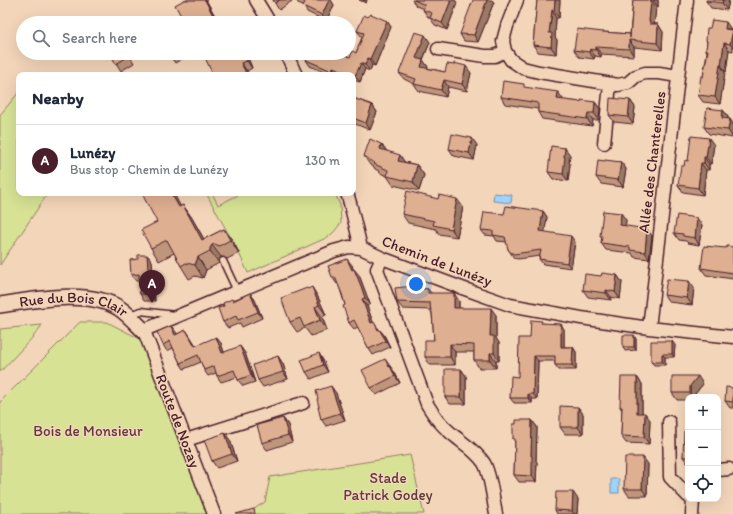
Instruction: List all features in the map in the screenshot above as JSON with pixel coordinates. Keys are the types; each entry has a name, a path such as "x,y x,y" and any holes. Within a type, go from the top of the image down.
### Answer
{"street":[{"path":"256,0 266,16"},
{"path":"517,0 507,26 504,51 511,60 523,68 618,85 628,83 636,76 645,74 659,73 678,76"},
{"name":"Allée des Chanterelles","path":"649,328 687,0"},
{"path":"438,50 485,56 495,56 504,51"},
{"path":"289,60 295,72"},
{"path":"604,143 610,84"},
{"path":"348,196 362,248"},
{"name":"Chemin de Lunézy","path":"142,330 334,251 349,247 362,248 382,258 510,305 581,318 649,328 733,337"},
{"path":"382,258 377,269 427,404 436,419 478,455 485,464 496,514"},
{"name":"Rue du Bois Clair","path":"0,304 65,297 82,297 109,303 119,308 142,330"},
{"name":"Route de Nozay","path":"142,330 214,514"},
{"path":"186,440 303,403"},
{"path":"669,422 670,477 685,493"},
{"path":"691,502 692,514"}],"lane":[{"path":"223,261 238,291"},
{"path":"128,315 141,310 178,316"}],"green space":[{"path":"16,96 16,196 46,196 0,265 0,115"},
{"path":"208,196 214,196 218,205 236,196 336,196 340,205 341,223 333,233 326,238 248,273 239,253"},
{"name":"Bois de Monsieur","path":"80,322 107,322 142,340 207,514 0,514 0,402"},
{"path":"42,325 33,337 0,372 0,329"},
{"name":"Stade Patrick Godey","path":"410,455 424,514 246,514 265,502 270,477"}],"water":[{"path":"494,193 512,195 511,203 493,201"},
{"path":"611,479 619,479 619,493 611,493"}],"building":[{"path":"184,0 205,0 213,16 181,16 175,5"},
{"path":"273,0 280,0 275,3"},
{"path":"301,0 329,0 322,15 303,6 305,2"},
{"path":"414,0 451,0 442,23 430,18 432,13 423,10 425,5"},
{"path":"473,0 487,0 474,35 460,34"},
{"path":"537,0 555,0 549,33 552,33 551,47 533,45"},
{"path":"633,0 651,0 649,22 650,24 658,24 657,43 629,40 629,49 596,47 596,50 590,49 589,52 574,50 577,29 630,34 630,38"},
{"path":"706,0 723,0 722,3"},
{"path":"371,14 387,21 370,59 368,58 365,65 361,63 356,74 356,72 345,72 333,67 332,71 306,60 356,60 356,53 364,33 357,31 364,15 368,17"},
{"path":"712,20 726,22 725,29 733,30 730,44 724,43 715,97 698,95 708,50 706,50 707,28 710,28"},
{"path":"415,32 425,35 416,58 423,60 421,67 445,72 447,64 454,65 454,63 466,66 462,84 444,80 441,90 414,84 416,79 399,73"},
{"path":"114,60 122,60 116,64"},
{"path":"206,60 247,61 241,63 246,72 212,72"},
{"path":"503,81 524,84 524,87 558,92 557,99 595,102 594,113 588,113 587,119 538,112 538,103 501,97"},
{"path":"610,98 630,100 628,117 609,115"},
{"path":"356,99 372,105 366,123 356,119"},
{"path":"707,108 723,110 722,118 730,119 728,130 704,127"},
{"path":"452,134 472,138 469,153 449,149"},
{"path":"691,136 709,138 706,157 704,157 704,163 701,163 698,188 678,185 681,166 684,166 685,160 688,161"},
{"path":"370,139 381,144 380,149 400,155 398,161 417,165 413,182 387,176 388,170 374,164 375,163 364,156"},
{"path":"551,146 565,148 563,174 548,172"},
{"path":"598,160 621,162 618,180 596,177"},
{"path":"407,191 438,199 439,195 457,199 451,229 433,225 434,221 402,214"},
{"path":"143,196 173,196 179,207 183,205 202,240 224,229 230,240 219,246 215,244 212,245 210,251 198,257 195,265 186,263 181,266 167,240 151,248 141,230 157,222"},
{"path":"506,206 543,211 540,231 571,236 567,263 539,259 541,250 514,254 508,249 505,237 493,235 493,231 481,230 484,212 504,214"},
{"path":"603,211 621,213 620,225 647,229 645,252 630,250 630,247 601,243 602,236 600,236"},
{"path":"677,215 697,218 695,238 674,233"},
{"path":"704,246 726,248 727,246 733,247 733,273 701,268"},
{"path":"138,255 147,255 150,294 140,294 139,274 131,275 130,260 138,259"},
{"path":"347,259 352,270 354,269 361,286 365,298 362,299 371,323 374,322 386,341 369,349 354,320 349,323 343,306 345,305 342,294 335,277 332,277 328,266"},
{"path":"602,273 617,275 615,292 606,290 606,293 583,290 585,274 601,276"},
{"path":"667,279 689,281 687,298 664,295"},
{"path":"414,286 414,288 428,289 428,293 454,293 454,308 491,308 490,336 494,336 494,353 490,353 490,360 474,360 474,345 450,344 450,357 425,357 425,340 434,340 430,303 397,302 395,288"},
{"path":"312,287 319,305 315,307 320,320 304,327 300,318 290,322 281,298"},
{"path":"250,293 258,312 238,320 236,316 223,322 218,308 224,306 223,303 232,299 233,301"},
{"path":"531,320 542,321 541,323 561,324 561,347 573,347 572,365 555,365 555,356 534,356 533,394 528,394 528,398 510,398 511,376 518,377 519,338 530,338"},
{"path":"171,326 175,335 186,330 195,346 216,337 222,353 240,346 251,375 238,380 234,370 217,376 214,366 204,370 198,355 180,363 170,341 163,345 157,332"},
{"path":"623,335 634,335 634,347 623,347"},
{"path":"651,341 672,341 672,354 662,354 662,362 651,362"},
{"path":"319,353 323,365 306,372 301,360"},
{"path":"278,356 283,372 258,380 253,365"},
{"path":"385,359 395,376 371,388 362,370"},
{"path":"445,369 461,369 461,397 445,397"},
{"path":"672,376 698,376 690,386 690,393 672,393"},
{"path":"621,377 637,377 637,413 645,413 644,437 621,436"},
{"path":"331,386 340,413 321,419 316,391"},
{"path":"726,387 733,388 733,402 725,401"},
{"path":"560,406 578,407 578,427 560,427"},
{"path":"283,418 288,435 262,443 257,425"},
{"path":"516,420 532,420 532,476 514,475 515,439 513,439 513,424 516,424"},
{"path":"684,431 685,431 685,457 683,457"},
{"path":"225,433 232,454 212,461 204,440"},
{"path":"625,457 643,457 642,489 624,489"},
{"path":"556,492 573,492 572,511 555,510"},
{"path":"254,509 255,514 236,514"}],"place":[{"name":"Lunézy","path":"152,303"}]}
